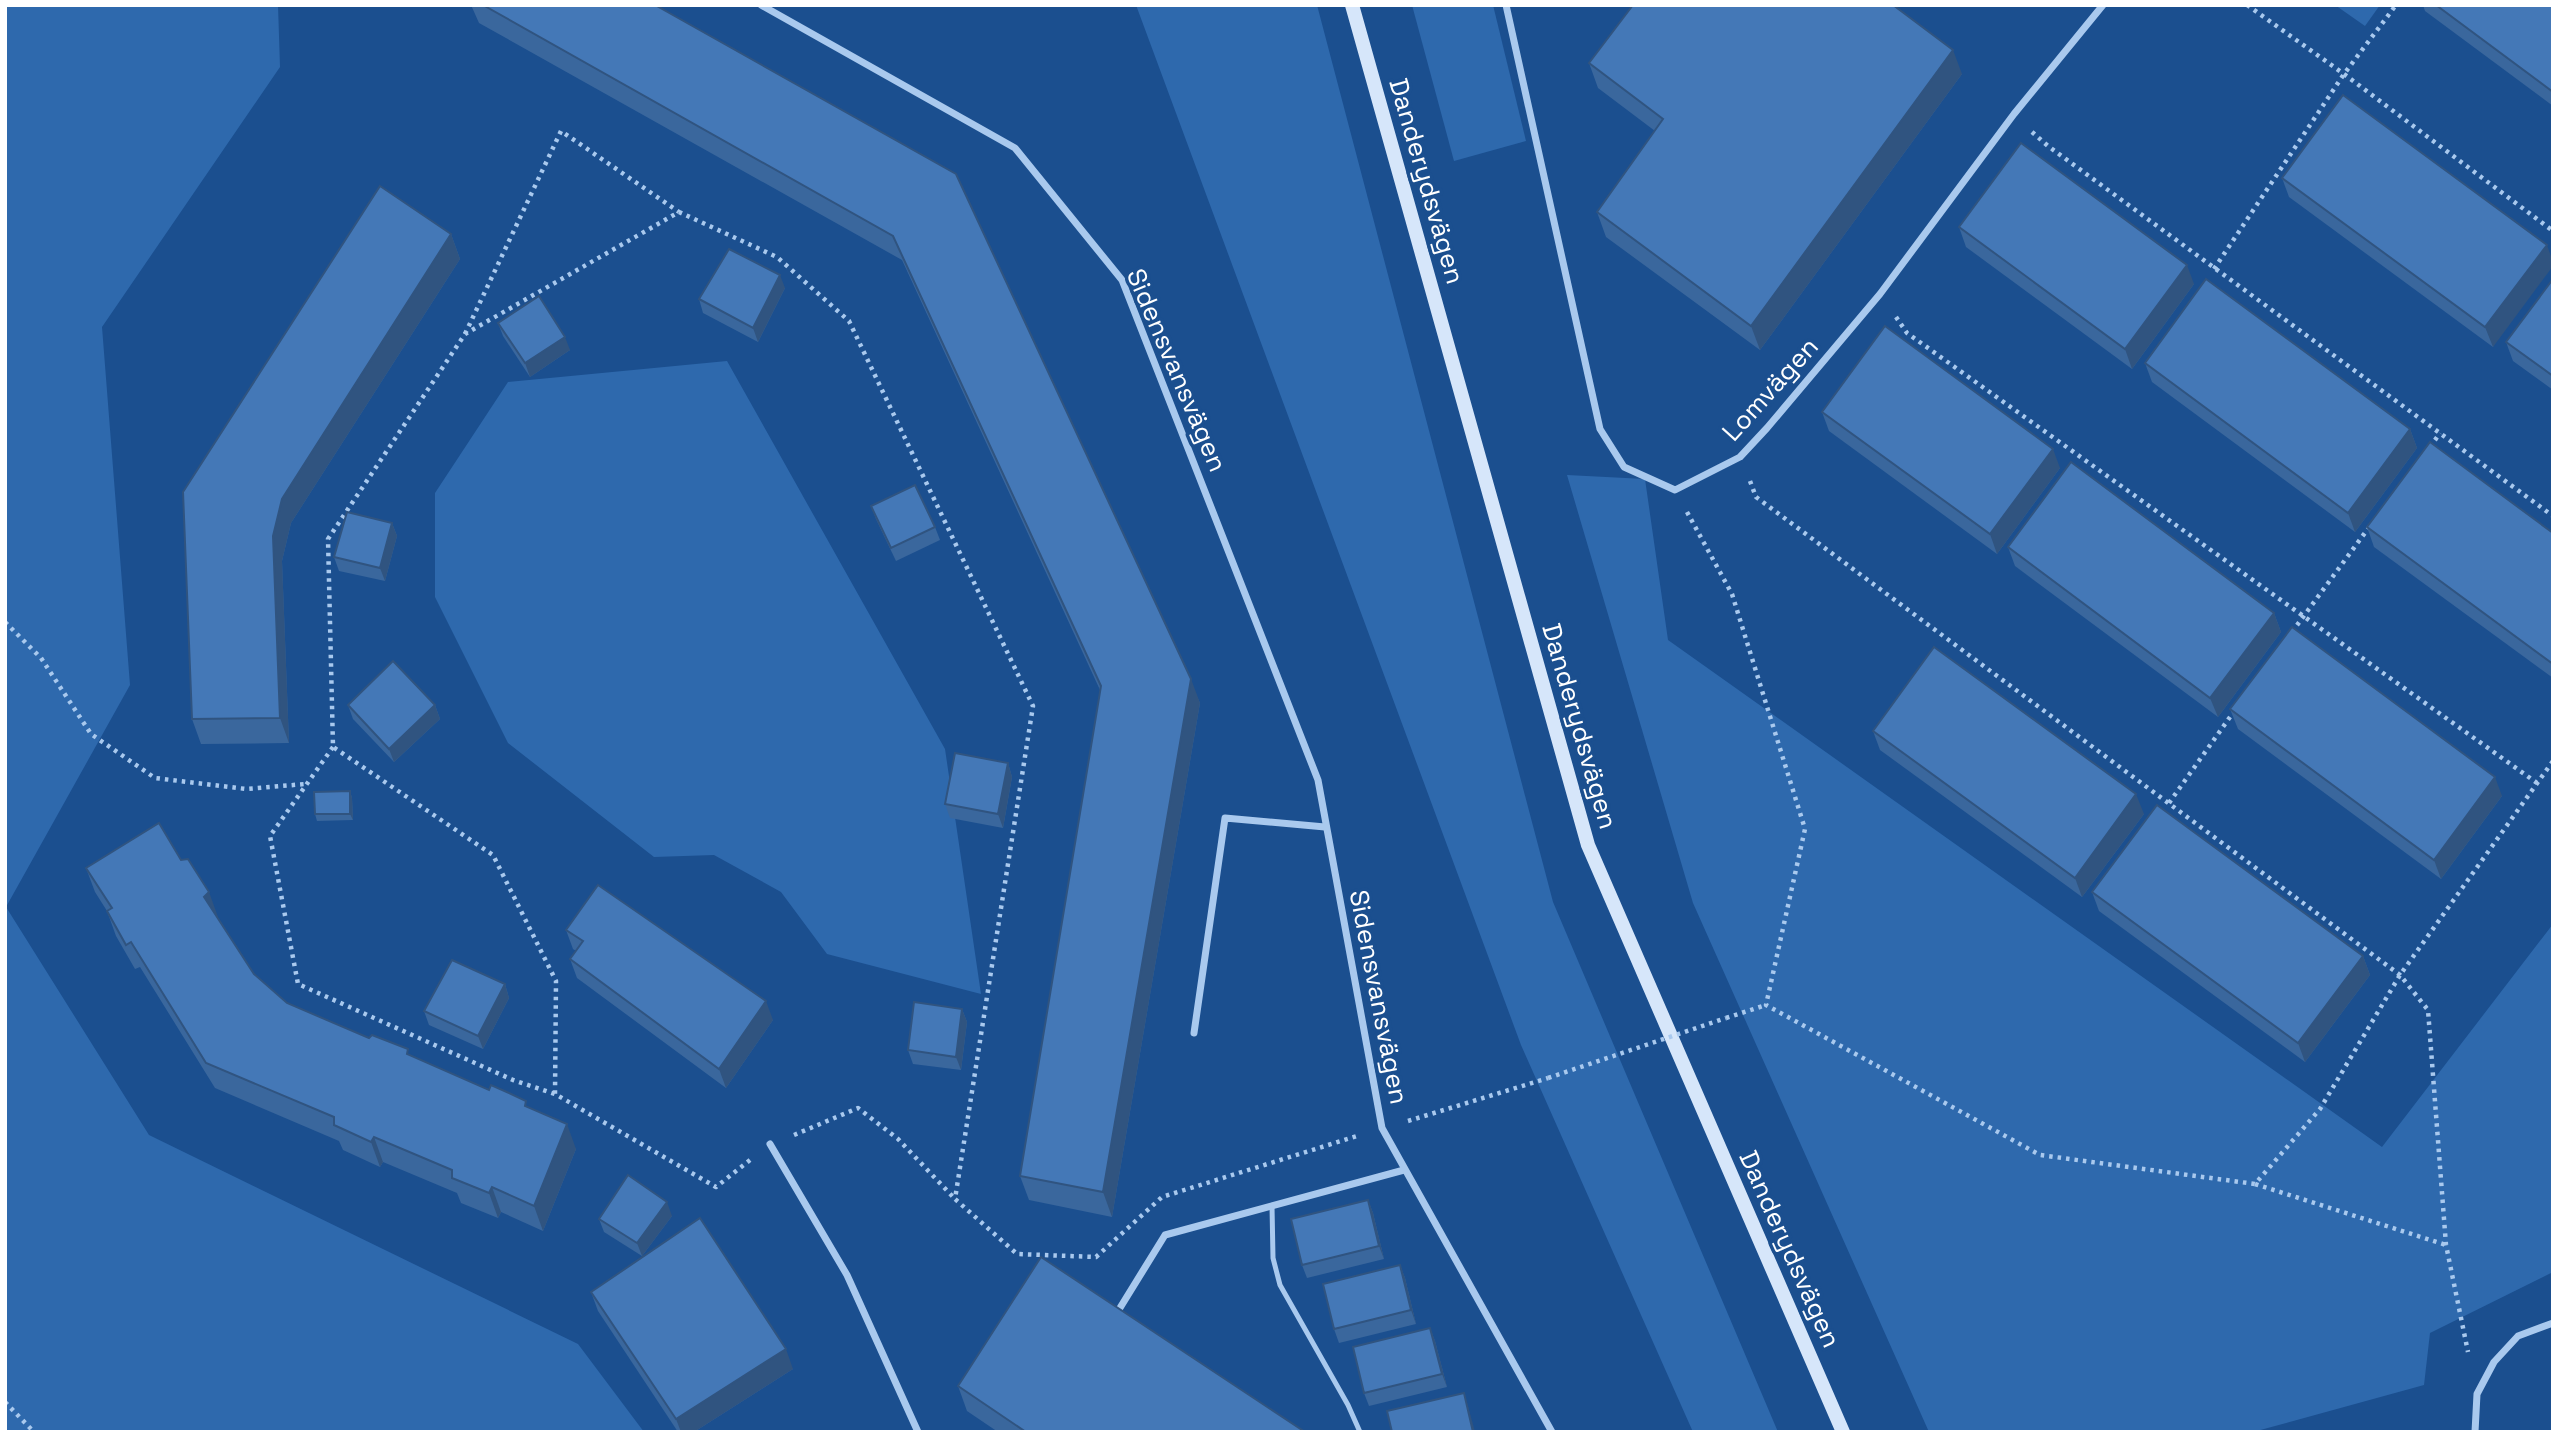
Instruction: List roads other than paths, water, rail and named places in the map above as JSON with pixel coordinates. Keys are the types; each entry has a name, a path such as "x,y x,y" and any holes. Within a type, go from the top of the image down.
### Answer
{"main road":[{"name":"Danderydsvägen","path":"1352,5 1588,845 1843,1432"}],"street":[{"name":"Sidensvansvägen","path":"761,5 1015,148 1122,280 1318,780 1382,1128 1552,1432"},
{"name":"Lomvägen","path":"1506,5 1600,429 1624,467 1675,490 1741,457 1880,295 2014,114 2104,5"},
{"path":"1194,1032 1224,817 1325,827"},
{"path":"770,1144 847,1275 918,1432"},
{"path":"1111,1322 1165,1235 1404,1170"},
{"path":"2475,1432 2477,1394 2494,1362 2518,1336 2553,1323"}],"lane":[{"path":"1272,1206 1273,1258 1280,1285 1348,1405 1360,1432"}]}
